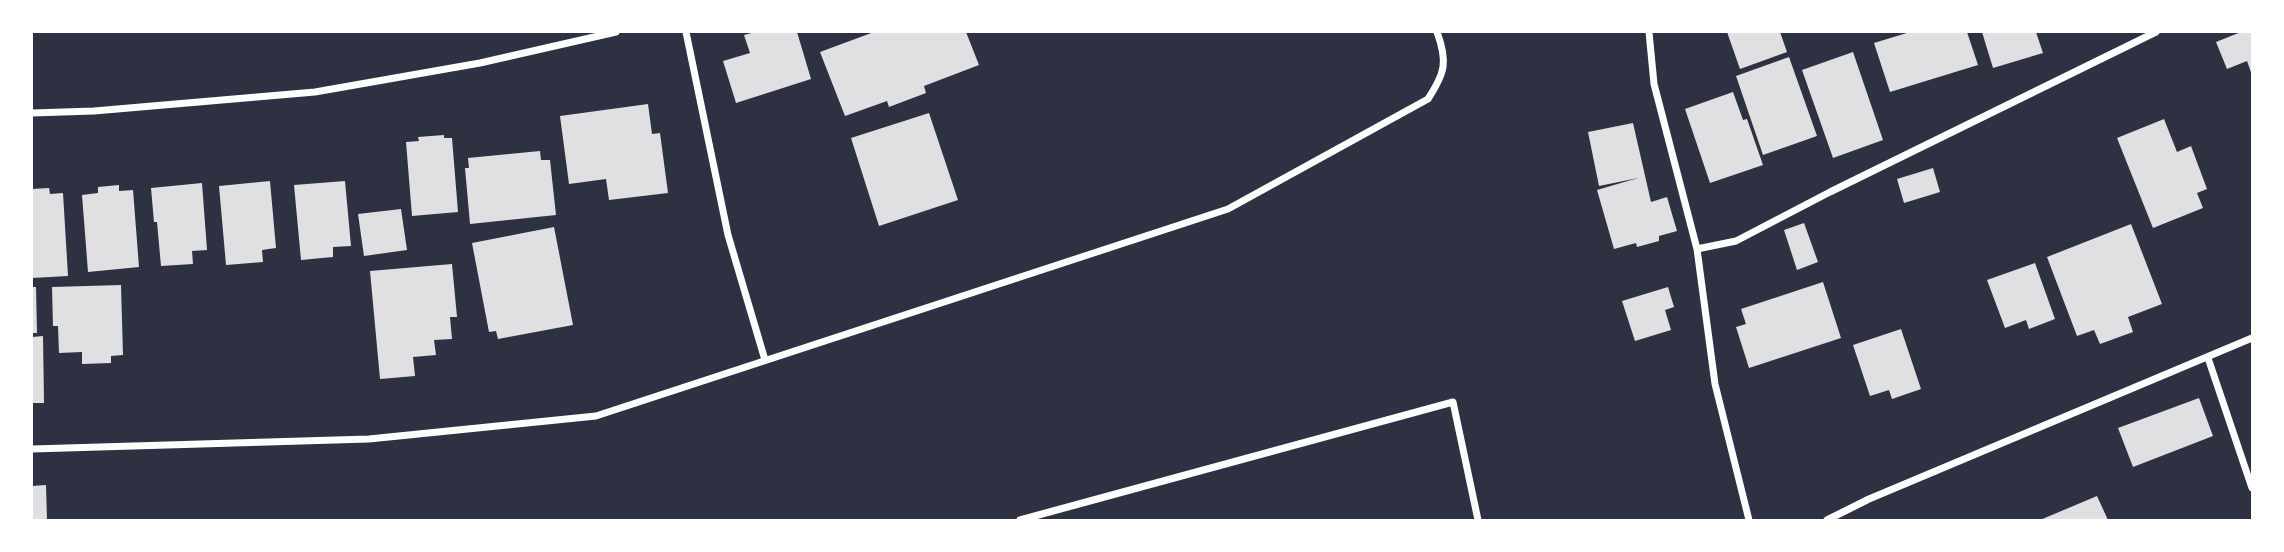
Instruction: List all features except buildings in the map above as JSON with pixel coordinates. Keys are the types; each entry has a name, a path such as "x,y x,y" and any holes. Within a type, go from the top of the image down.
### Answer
{"street":[{"path":"32,113 94,111 316,92 480,63 616,32"},
{"path":"686,32 728,235 765,360"},
{"path":"32,449 369,439 596,416 1227,209 1428,99 1443,76 1442,45 1437,32"},
{"path":"1649,32 1654,84 1697,249 1716,384 1749,520"},
{"path":"1697,249 1736,241 2156,32"},
{"path":"1827,520 1869,499 2252,338"},
{"path":"2208,358 2252,488"},
{"path":"1020,520 1453,402 1478,520"}]}
